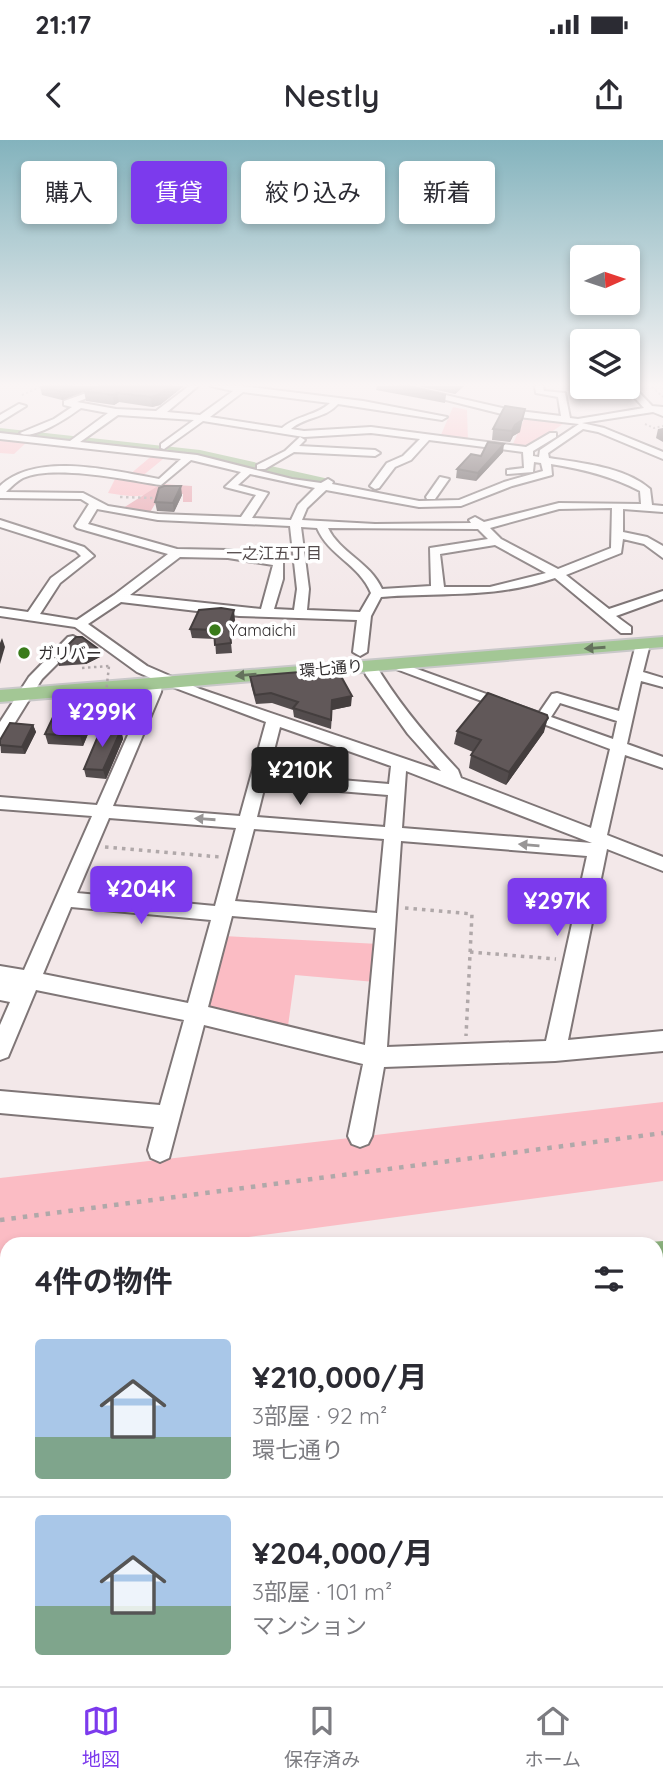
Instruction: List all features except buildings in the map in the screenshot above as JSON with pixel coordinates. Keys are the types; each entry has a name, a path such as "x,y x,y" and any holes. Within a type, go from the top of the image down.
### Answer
{"main road":[{"name":"環七通り","path":"0,696 372,660 663,626"},
{"name":"環七通り","path":"0,680 142,669 372,660 663,642"}],"street":[{"path":"0,494 22,475 73,467 161,482 188,458"},
{"path":"194,458 275,478 375,486 454,501 498,541 557,574 626,630"},
{"path":"220,458 419,504 454,501 548,473 537,458"},
{"path":"261,467 276,458"},
{"path":"375,486 391,466 407,458"},
{"path":"454,501 495,476 529,470 535,458"},
{"path":"542,458 623,476 645,489 647,506"},
{"path":"248,471 230,487 263,493"},
{"path":"244,522 275,478"},
{"path":"431,497 444,479"},
{"path":"300,615 303,589 295,524 302,507 326,484"},
{"path":"0,494 83,496 104,509 158,517 321,525 483,526 559,506 618,505 663,509"},
{"path":"53,541 81,526 90,509 96,504"},
{"path":"377,593 438,589 445,592 493,591 532,584 617,550 618,505"},
{"path":"0,523 80,549 88,556 55,582 32,617"},
{"path":"321,525 328,540 370,576 377,593"},
{"path":"81,526 177,553 228,554 279,564 266,614"},
{"path":"617,534 649,539 655,542 663,554"},
{"path":"438,589 434,551 498,541"},
{"path":"0,734 36,677 81,627 177,553"},
{"path":"377,593 364,616 373,675 413,731 452,774 453,782"},
{"path":"608,614 663,595"},
{"path":"119,598 266,614 364,616"},
{"path":"0,612 81,627 163,682 399,762 599,843 663,864"},
{"path":"555,1051 634,674 643,644"},
{"path":"372,660 663,763"},
{"path":"634,674 663,683"},
{"path":"0,1049 154,692 163,682"},
{"path":"541,720 557,697 625,718"},
{"path":"160,1150 274,719"},
{"path":"360,1136 375,1057 399,762"},
{"path":"257,779 396,790"},
{"path":"0,803 392,834 599,843"},
{"path":"64,899 223,911 385,914"},
{"path":"0,974 25,987"},
{"path":"0,990 25,987 197,1014 375,1057 555,1051 663,1041"},
{"path":"0,1102 169,1117"}],"path":[{"path":"111,497 154,498"},
{"path":"82,668 109,666 106,693"},
{"path":"87,845 236,858"},
{"path":"385,914 472,914 465,1054"},
{"path":"470,952 574,960"},
{"path":"0,1220 663,1133"}],"shaded area":[{"path":"149,458 164,458 141,477 129,475"},
{"path":"182,458 219,458 326,481 320,488"},
{"path":"116,477 156,485 157,488 140,496 108,493"},
{"path":"161,484 192,486 192,502 183,502 183,494 161,494 149,514 120,510"},
{"path":"224,936 379,944 375,982 295,975 288,1026 205,1008"},
{"path":"663,1102 663,1181 249,1237 0,1237 0,1178"}],"waterway":[{"path":"214,458 322,483"}],"place":[{"name":"Yamaichi","path":"215,630"},
{"name":"ガリバー","path":"24,653"}],"district":[{"name":"一之江五丁目","path":"274,553"}]}
